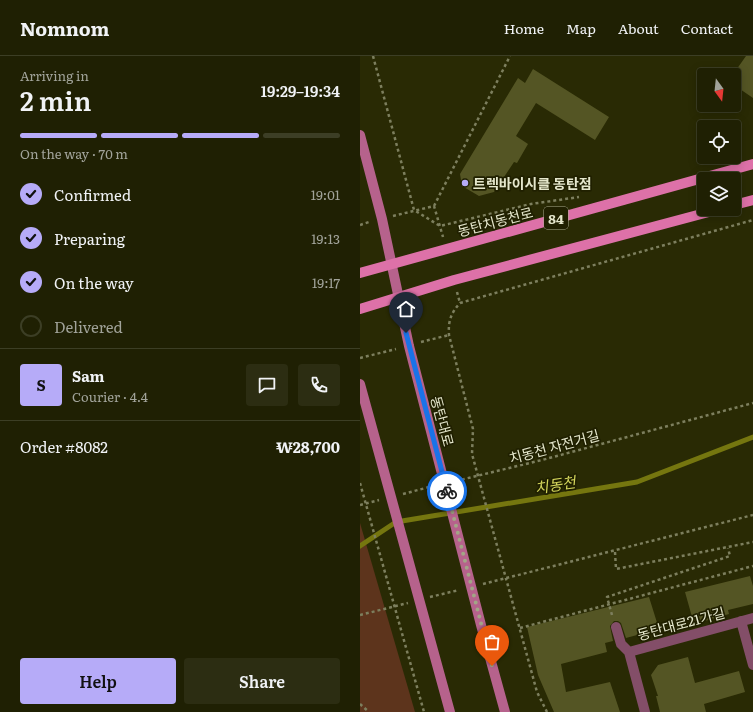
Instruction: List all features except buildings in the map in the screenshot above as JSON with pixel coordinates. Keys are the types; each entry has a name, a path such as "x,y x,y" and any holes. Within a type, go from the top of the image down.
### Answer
{"main road":[{"name":"동탄대로","path":"360,135 382,219 409,346 505,712"},
{"name":"동탄치동천로","path":"360,273 753,164"},
{"path":"741,203 753,200"},
{"name":"84","path":"360,309 462,278 697,215"},
{"path":"360,384 450,712"}],"street":[{"name":"동탄대로21가길","path":"629,652 753,618"},
{"name":"동탄대로21가길","path":"741,621 753,665"},
{"name":"동탄대로21가길","path":"616,628 621,644 629,652 644,712"}],"path":[{"path":"373,56 414,210 440,226 531,204"},
{"path":"440,226 434,206 510,56"},
{"path":"382,219 434,206"},
{"path":"547,712 538,692 472,454 473,429 449,335 450,319 453,311 460,303 753,220"},
{"name":"치동천 자전거길","path":"451,482 542,460 753,403"},
{"path":"360,483 424,712"},
{"path":"398,495 436,486"},
{"path":"360,505 383,499"},
{"path":"482,585 615,552 753,515"},
{"path":"615,552 616,569 753,542"},
{"path":"616,628 607,597 730,556 728,548"},
{"path":"520,628 753,566"},
{"path":"429,598 459,590"},
{"path":"360,615 413,602"},
{"path":"360,704 369,712"}],"shaded area":[{"path":"360,523 415,712 360,712"}],"waterway":[{"name":"치동천","path":"360,546 396,522 637,482 753,437"}],"way so far":[{"path":"447,491 492,666"}],"place":[{"name":"트렉바이시클 동탄점","path":"465,183"}],"route":[{"path":"406,333 447,491"}]}
